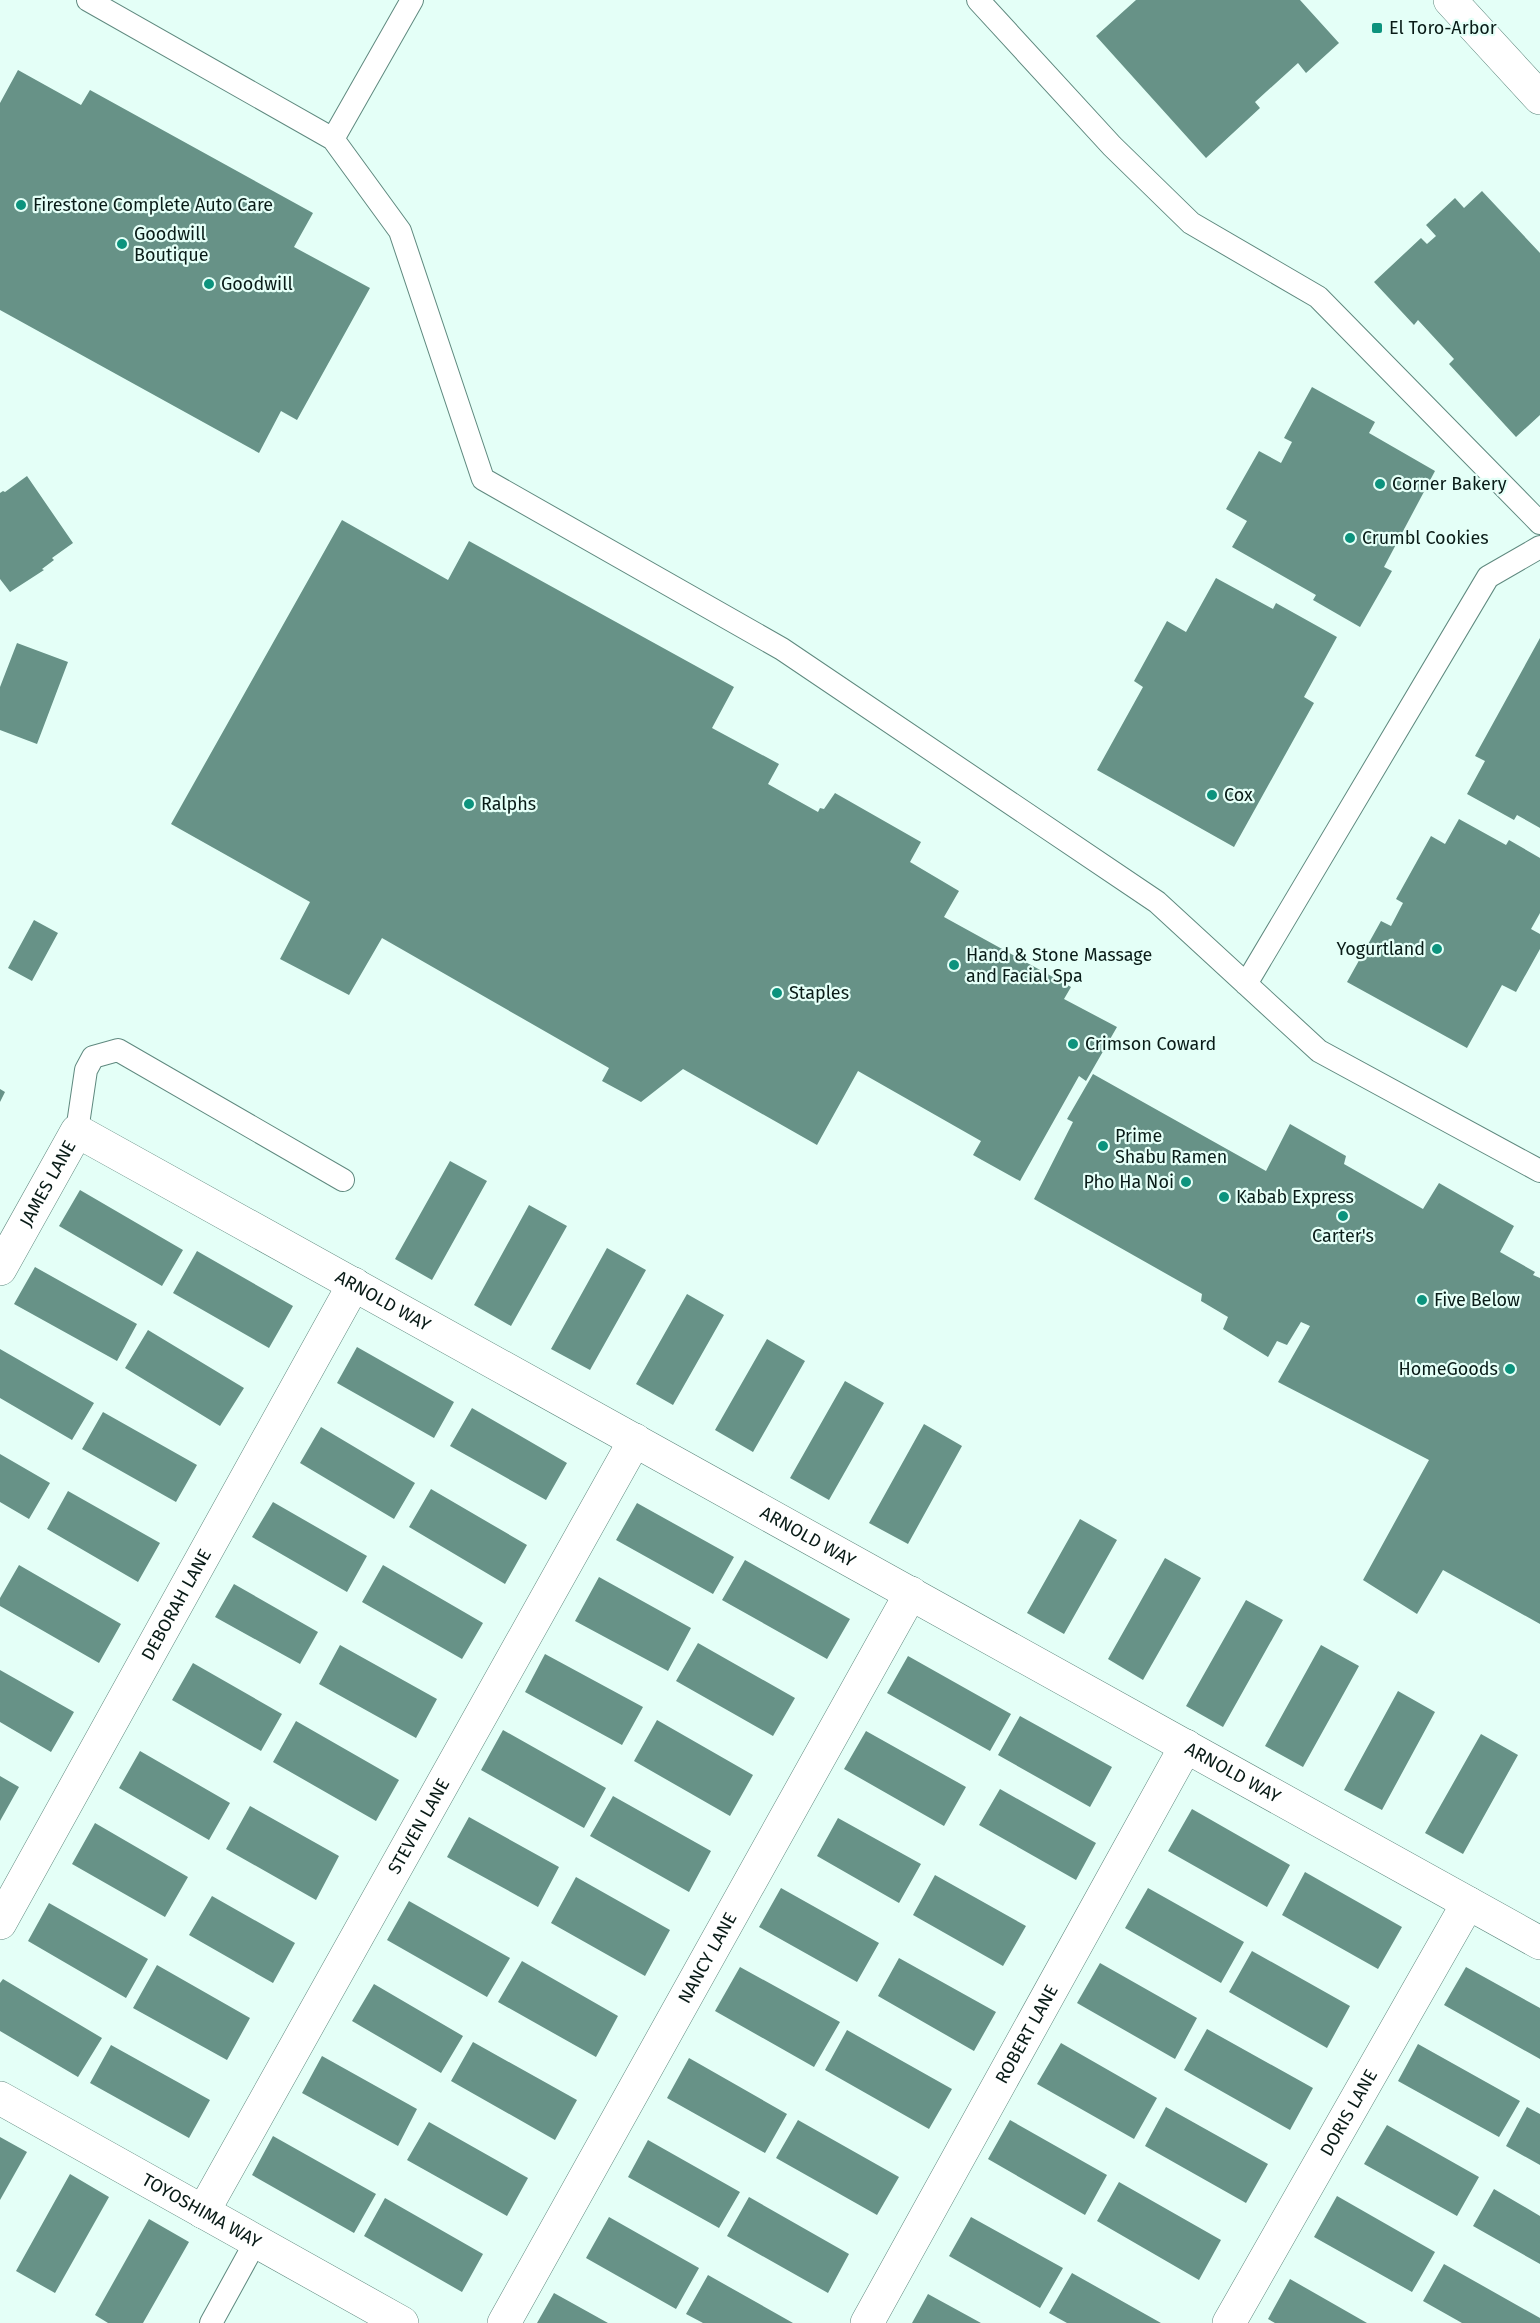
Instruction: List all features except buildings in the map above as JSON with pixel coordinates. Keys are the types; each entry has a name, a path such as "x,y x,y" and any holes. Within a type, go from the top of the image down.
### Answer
{"street":[{"path":"1450,0 1540,98"},
{"name":"JAMES LANE","path":"0,1269 11,1223 77,1131"},
{"name":"ARNOLD WAY","path":"77,1131 1540,1943"},
{"name":"DEBORAH LANE","path":"0,1923 354,1284"},
{"name":"STEVEN LANE","path":"203,2212 635,1440"},
{"name":"NANCY LANE","path":"504,2323 911,1593"},
{"name":"ROBERT LANE","path":"867,2323 1186,1746"},
{"name":"DORIS LANE","path":"1230,2323 1468,1903"},
{"name":"TOYOSHIMA WAY","path":"0,2098 402,2323"}],"lane":[{"path":"88,0 333,139 400,231 483,479 782,649 1157,902 1319,1051 1540,1171"},
{"path":"333,139 412,0"},
{"path":"978,0 1112,146 1191,223 1318,297 1540,523"},
{"path":"1246,984 1488,577 1540,547"},
{"path":"77,1131 86,1070 93,1058 118,1050 343,1180"},
{"path":"211,2323 256,2241"}],"place":[{"name":"El Toro-Arbor","path":"1377,28"},
{"name":"Firestone Complete Auto Care","path":"21,205"},
{"name":"Goodwill Boutique","path":"122,244"},
{"name":"Goodwill","path":"209,284"},
{"name":"Corner Bakery","path":"1380,484"},
{"name":"Crumbl Cookies","path":"1350,538"},
{"name":"Cox","path":"1212,795"},
{"name":"Ralphs","path":"469,804"},
{"name":"Yogurtland","path":"1437,949"},
{"name":"Hand & Stone Massage and Facial Spa","path":"954,965"},
{"name":"Staples","path":"777,993"},
{"name":"Crimson Coward","path":"1073,1044"},
{"name":"Prime Shabu Ramen","path":"1103,1146"},
{"name":"Pho Ha Noi","path":"1186,1182"},
{"name":"Kabab Express","path":"1224,1197"},
{"name":"Carter's","path":"1343,1216"},
{"name":"Five Below","path":"1422,1300"},
{"name":"HomeGoods","path":"1510,1369"}]}
